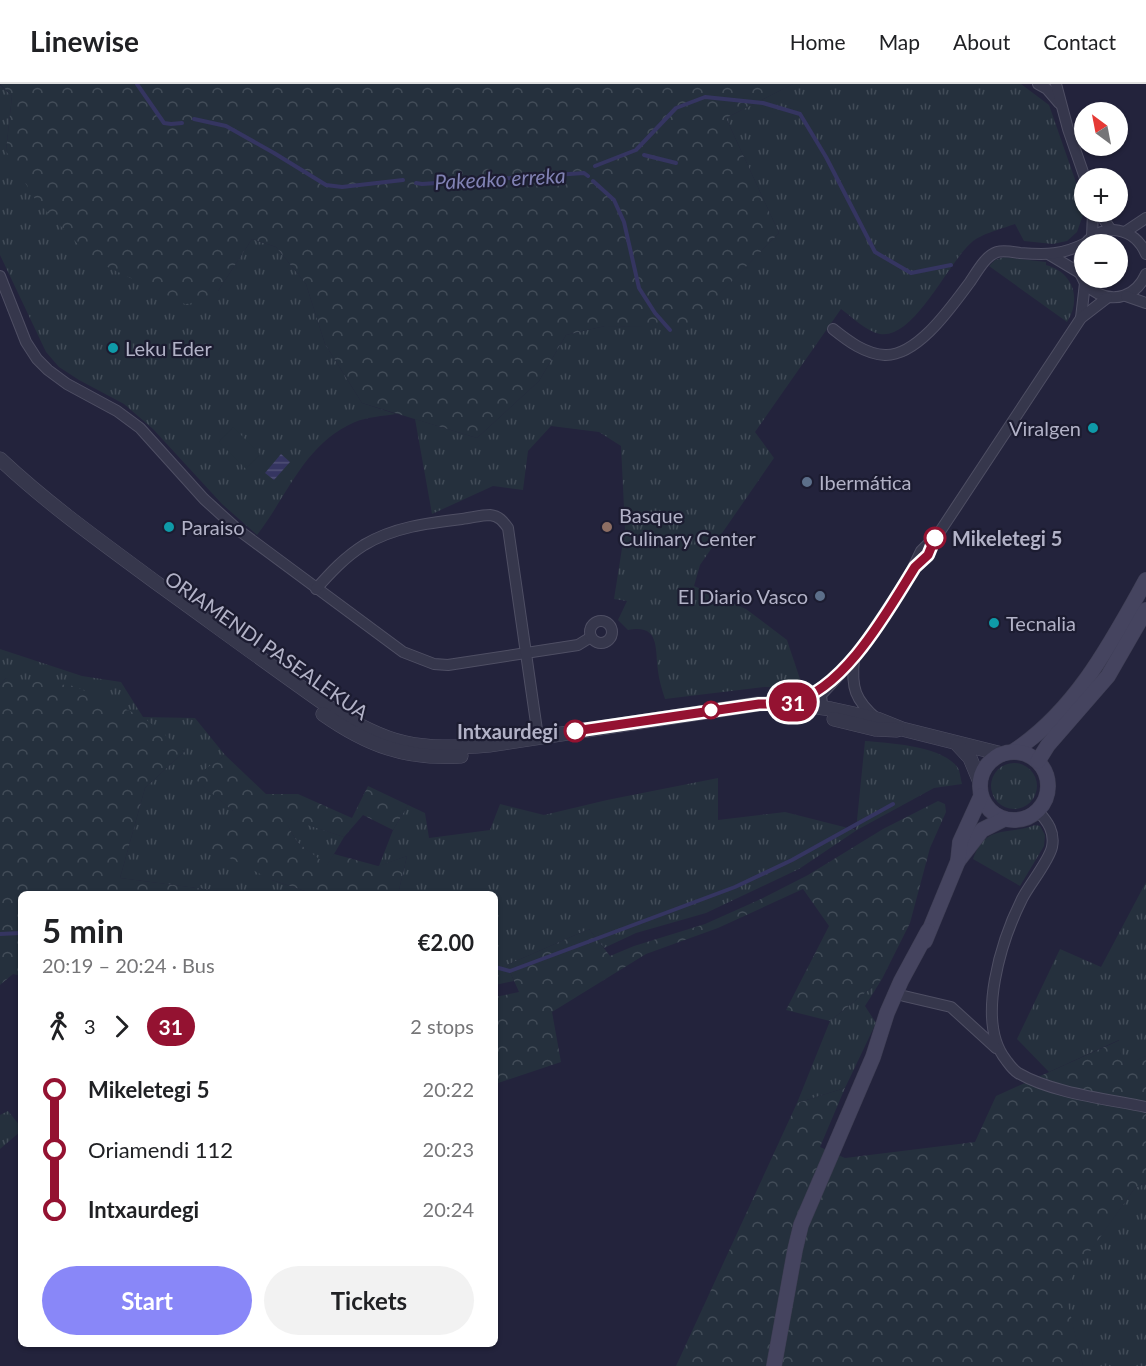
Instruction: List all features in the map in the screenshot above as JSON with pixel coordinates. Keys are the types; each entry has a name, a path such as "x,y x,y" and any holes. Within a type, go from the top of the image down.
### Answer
{"main road":[{"path":"958,861 960,842 987,765 1041,730 1090,675 1146,580"},
{"path":"1038,761 1048,745 1108,676 1146,610"},
{"path":"980,789 987,807 994,815 1004,819 1014,821 1024,819 1038,811 1046,799 1048,779 1038,761 1023,753 1008,753"},
{"path":"774,1366 801,1225 873,1057 904,996 958,861 982,830 1004,819"},
{"path":"873,1057 887,1013 901,981 928,932"}],"street":[{"path":"1038,84 1047,89 1061,106"},
{"path":"1056,84 1082,168"},
{"path":"1125,232 1146,218"},
{"path":"1106,222 1111,230"},
{"path":"1104,234 1111,230 1125,232 1141,243 1146,252"},
{"path":"833,329 851,344 870,352 886,355 899,353 915,345 952,306 987,258 996,252 1049,255 1074,249"},
{"path":"1049,255 1074,272"},
{"path":"1092,288 1099,295 1107,298 1126,296 1135,291 1146,274"},
{"path":"0,276 26,342 37,359 48,370 67,384 117,411 140,428 223,517 316,589 403,652 434,664 448,665 578,645 591,638"},
{"path":"1081,318 1082,288"},
{"path":"1126,296 1146,303"},
{"path":"850,723 845,718 833,715 822,704 821,695 854,659 915,567 921,551 935,538 1081,318 1107,298"},
{"name":"ORIAMENDI PASEALEKUA","path":"0,459 32,489 45,496 86,532 301,687 357,726 378,736 405,744 449,748 759,704 789,703 877,719 902,729 957,744 1008,753"},
{"name":"ORIAMENDI PASEALEKUA","path":"32,489 39,502 63,525 349,732 380,746 416,756 444,758 485,754 766,713 798,714 875,729 893,731 902,729"},
{"path":"316,589 339,564 363,546 382,536 406,528 444,521 489,515 501,519 508,528 538,737"},
{"path":"854,659 852,678 854,688 865,708 877,719"},
{"path":"789,703 806,697 831,682"},
{"path":"485,754 498,748 527,743 538,737 546,740 568,741"},
{"path":"957,744 970,758 980,789"},
{"path":"999,1051 992,1028 993,983 1022,899 1052,849 1052,831 1038,811"},
{"path":"904,996 951,1007 999,1051 1016,1072 1046,1085 1146,1107"}],"green space":[{"path":"0,84 793,84 726,118 779,233 686,328 605,326 566,335 539,381 477,438 362,403 325,344 306,284 276,247 252,239 218,291 187,305 93,260 35,199 6,151 12,96"},
{"path":"793,84 1021,84 1049,105 1074,177 1074,222 1081,222 1077,232 1067,241 1053,244 1024,241 1015,224 976,239 963,252 918,313 893,333 880,334 864,327 841,309 755,432 774,458 700,565 694,586 746,609 787,640 801,688 765,687 665,699 659,678 656,646 651,634 638,629 628,630 618,620 627,601 614,599 625,529 621,446 599,432 551,426 528,451 523,490 493,486 432,514 415,419 477,438 539,381 566,335 605,326 686,327 779,233 726,118"},
{"path":"0,85 12,96 6,151 218,291 252,239 276,247 306,284 325,344 362,403 396,414 355,422 338,431 323,443 299,471 257,535 222,504 153,429 124,404 59,367 46,352 0,255"},
{"path":"1004,257 1046,262 1046,265 1063,274 1074,296 1072,313 1067,322 989,266 995,260"},
{"path":"233,427 260,454 246,469 219,442"},
{"path":"0,649 82,676 121,682 143,717 195,718 225,755 194,778 233,811 272,880 305,891 219,891 120,878 145,788 185,751 6,678 0,685"},
{"path":"6,678 74,686 143,717 185,751 145,788 120,878 220,891 18,891 18,975 13,974 0,985 0,685"},
{"path":"865,741 916,747 930,751 943,756 959,770 962,784 934,788 857,830 799,869 706,913 636,933 604,948 589,929 507,965 514,981 498,984 498,891 399,891 407,856 379,866 393,830 408,805 425,813 429,838 490,830 500,804 544,815 718,778 718,820 785,812 856,830"},
{"path":"225,755 266,794 298,794 352,818 368,786 408,805 393,830 363,815 344,837 283,817 297,842 327,865 334,854 378,866 407,856 399,891 305,891 272,880 210,848 233,811 193,778"},
{"path":"1014,763 1030,770 1037,786 1030,802 1014,809 998,802 991,786 998,770"},
{"path":"938,801 945,804 946,812 930,848 910,923 882,979 830,1021 786,1010 829,926 803,889 718,928 646,954 552,1012 561,1062 498,1083 498,996 519,992 507,965 589,929 610,956 634,946 705,924 808,875 883,829"},
{"path":"282,816 344,837 327,866 297,842"},
{"path":"1035,825 1040,826 1045,835 1044,846 1020,886 973,859 984,840 991,835"},
{"path":"1146,882 1146,1056 1124,1066 1119,1040 1049,1072 1017,1039 1060,949 1101,967"},
{"path":"882,979 865,1006 876,1023 845,1088 797,1103 830,1021"},
{"path":"1120,1040 1124,1065 1146,1056 1146,1183 1135,1188 1064,1288 1083,1366 676,1366 797,1103 845,1088 820,1147 845,1158 975,1142 996,1096"},
{"path":"8,1111 18,1123 18,1134 0,1149 0,1115"},
{"path":"1146,1183 1146,1366 1083,1366 1063,1288 1135,1188"}],"shaded area":[{"path":"281,454 290,462 274,480 265,473"}],"waterway":[{"name":"Pakeako erreka","path":"137,84 164,123 182,123"},
{"path":"595,166 636,150 676,108 705,97 763,103 800,114 826,157 875,252 911,273 951,265"},
{"name":"Pakeako erreka","path":"194,119 226,126 326,185 342,187 403,180"},
{"path":"644,155 676,163"},
{"name":"Pakeako erreka","path":"416,183 584,173 588,176"},
{"path":"593,181 614,200 624,222 639,288 655,313 670,330"},
{"path":"498,968 510,971 735,887 792,860 893,804"},
{"path":"0,934 18,933"}],"bus line":[{"name":"31","path":"575,731 759,704 789,703 806,697 831,682 854,659 915,567 928,555 935,538"}],"place":[{"name":"Leku Eder","path":"113,348"},
{"name":"Viralgen","path":"1093,428"},
{"name":"Ibermática","path":"807,482"},
{"name":"Paraiso","path":"169,527"},
{"name":"Basque Culinary Center","path":"607,527"},
{"name":"Mikeletegi 5","path":"935,538"},
{"name":"El Diario Vasco","path":"820,596"},
{"name":"Tecnalia","path":"994,623"},
{"name":"Intxaurdegi","path":"575,731"}]}
